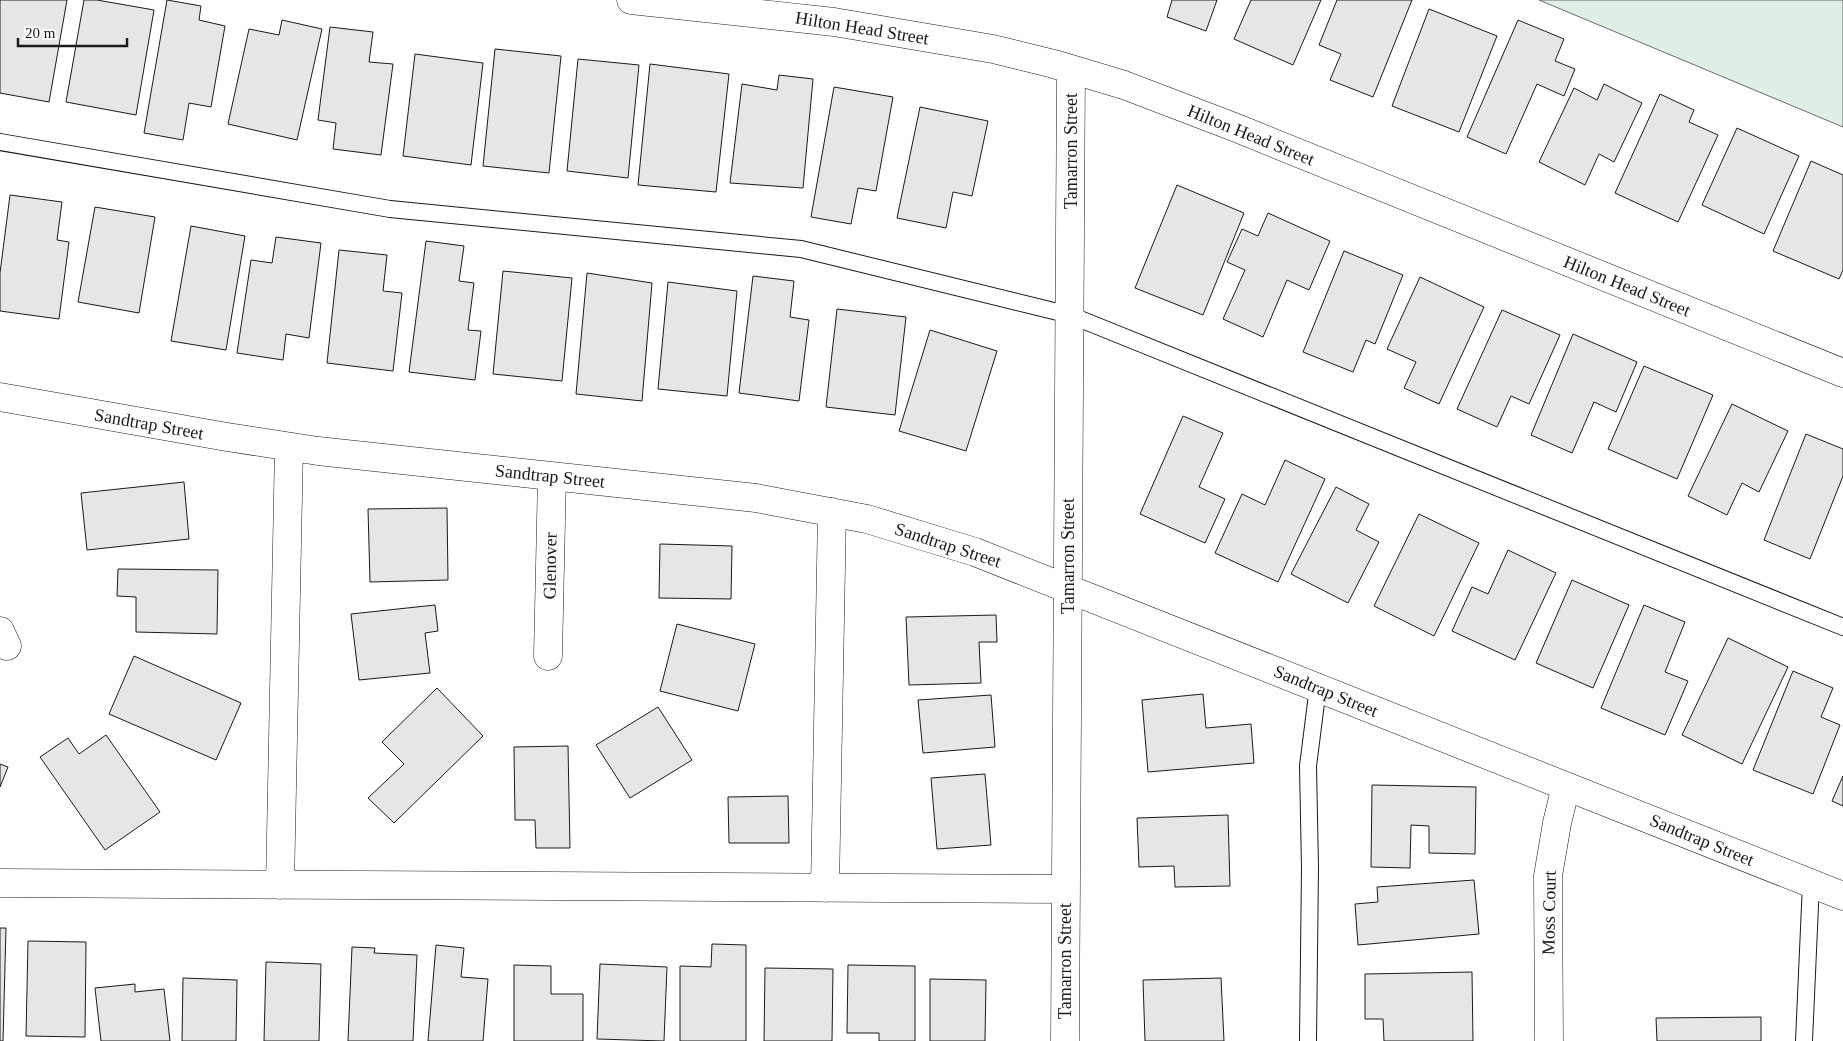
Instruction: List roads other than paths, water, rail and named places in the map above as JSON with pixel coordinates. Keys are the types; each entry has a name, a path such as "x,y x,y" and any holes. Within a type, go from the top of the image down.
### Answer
{"street":[{"name":"Hilton Head Street","path":"631,0 834,22 993,49 1054,64 1124,86 1234,127 1843,373"},
{"name":"Tamarron Street","path":"1064,1041 1071,70"},
{"name":"Sandtrap Street","path":"0,397 226,437 289,446 756,498 866,519 975,552 1843,896"},
{"path":"280,884 289,446"},
{"name":"Glenover","path":"548,656 552,476"},
{"path":"825,888 832,512"},
{"name":"Moss Court","path":"1549,1041 1548,876 1566,786"},
{"path":"0,883 1066,889"}],"lane":[{"path":"0,142 390,209 801,249 1070,315 1843,627"},
{"path":"1308,1041 1310,868 1308,766 1318,687"},
{"path":"1804,1041 1811,883"}]}
